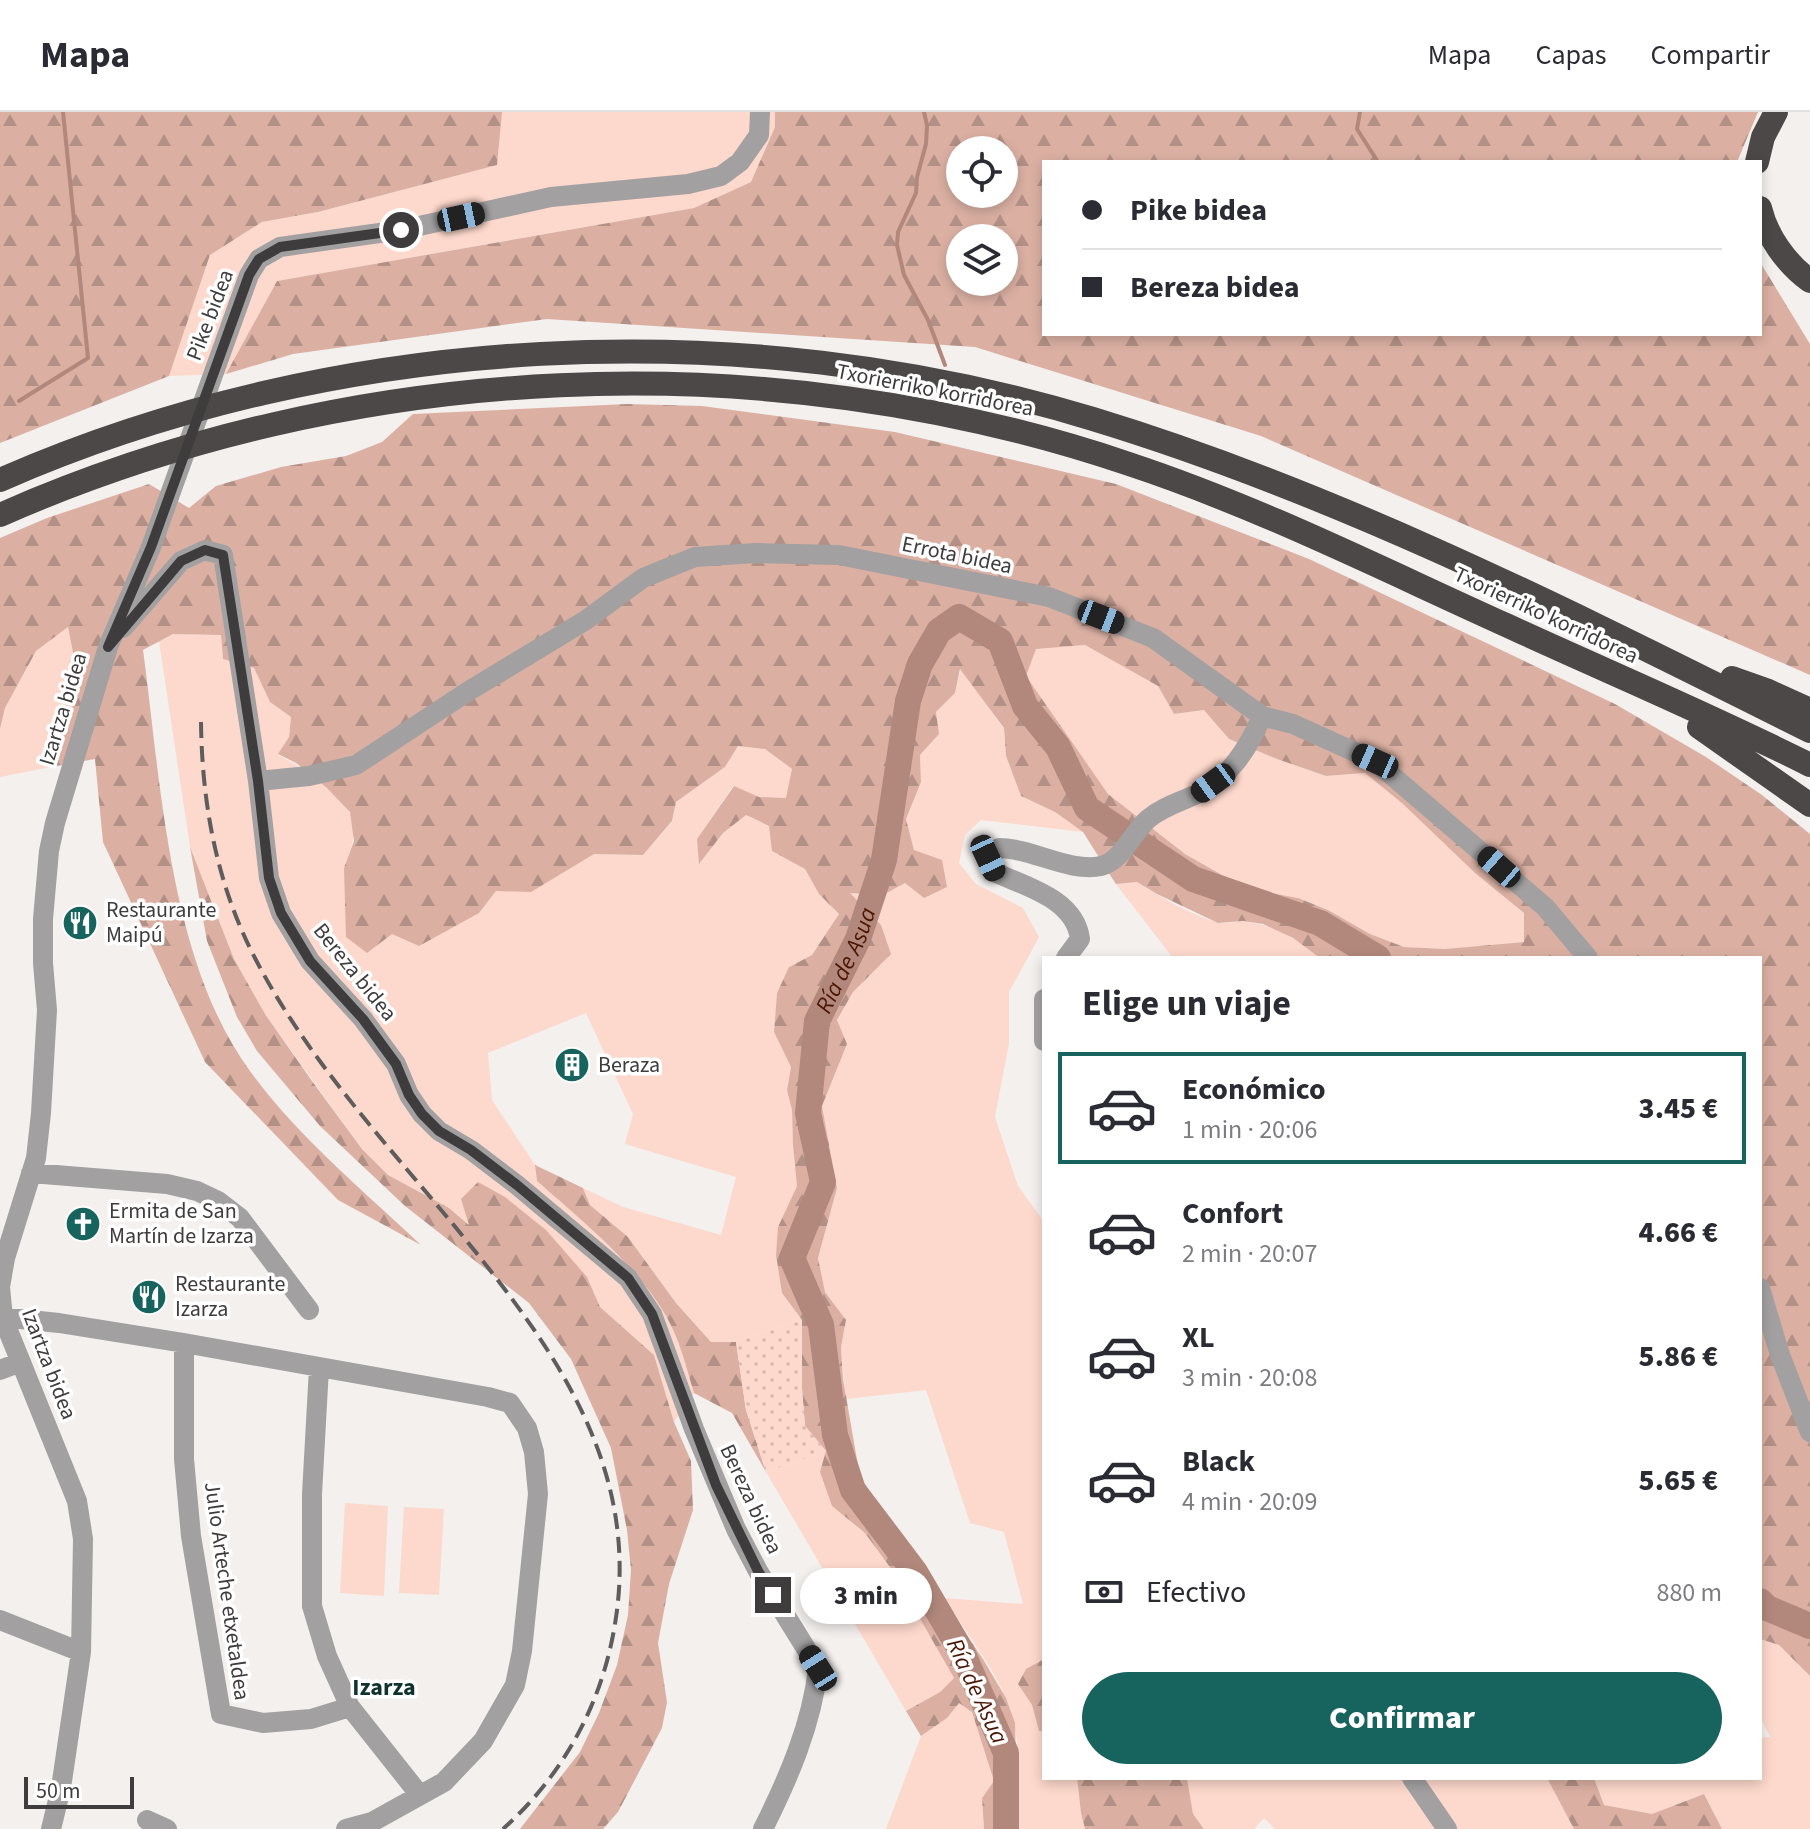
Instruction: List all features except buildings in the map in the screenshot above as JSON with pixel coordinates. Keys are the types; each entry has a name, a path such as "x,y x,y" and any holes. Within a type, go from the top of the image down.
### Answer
{"highway":[{"path":"1757,160 1763,137 1776,112"},
{"path":"1762,213 1774,242 1794,269 1810,281"},
{"name":"Txorierriko korridorea","path":"0,480 153,424 301,386 445,362 591,352 727,355 857,368 1005,395 1141,434 1306,495 1520,589 1810,731"},
{"name":"Txorierriko korridorea","path":"0,515 113,470 199,444 308,417 399,401 487,390 592,384 792,391 970,420 1132,464 1260,513 1810,765"},
{"path":"1650,650 1766,690 1810,710"},
{"path":"1667,699 1694,723 1810,805"}],"street":[{"name":"Pike bidea","path":"151,547 249,275 259,259 280,247 401,230 551,197 688,184 721,176 740,162 759,135 760,112"},
{"name":"Izartza bidea","path":"51,1829 61,1788 81,1652 81,1517 2,1318 0,1287 5,1258 36,1158 46,1052 43,919 49,851 66,781 108,647 151,547"},
{"name":"Bereza bidea","path":"108,647 181,561 205,550 223,555 258,781 269,878 281,913 310,961 363,1019 396,1064 409,1095 422,1114 439,1131 471,1150 517,1185 628,1278 652,1314 699,1443 736,1529 818,1668 801,1739 763,1829"},
{"name":"Errota bidea","path":"258,781 309,776 356,765 467,692 586,620 643,578 695,557 756,553 839,555 1049,597 1153,638 1262,716 1293,724 1375,761 1545,907 1586,956"},
{"path":"1067,956 1080,939 1078,925 1054,899 994,872 988,858 999,848 1014,848 1077,866 1102,866 1118,856 1149,817 1199,793 1228,772 1248,747 1262,716"},
{"path":"31,1173 167,1184 197,1191 218,1201 240,1218 309,1310"},
{"path":"1762,1295 1780,1355 1810,1432"},
{"path":"2,1318 59,1323 184,1343 488,1397 510,1403 527,1428 534,1452 538,1494 522,1651 515,1685 483,1741 444,1782 372,1822 346,1829"},
{"name":"Julio Arteche etxetaldea","path":"184,1343 184,1459 191,1536 221,1714 263,1723 311,1719 350,1707"},
{"path":"0,1370 21,1362"},
{"path":"319,1368 312,1494 312,1606 327,1656 350,1707 419,1794"},
{"path":"0,1620 81,1652"},
{"path":"1413,1780 1447,1829"},
{"path":"147,1820 167,1829"}],"shaded area":[{"path":"502,112 775,112 775,127 751,182 694,208 277,281 226,374 169,376 210,255 262,222 318,212 496,165"},
{"path":"68,627 77,673 57,726 51,767 0,777 0,729 5,708 36,651"},
{"path":"173,634 221,635 223,659 254,668 270,702 291,717 289,737 278,755 318,780 345,805 352,820 353,834 344,868 392,934 479,913 496,891 531,891 594,854 643,855 672,822 676,802 725,767 738,746 765,749 792,769 787,798 759,797 733,786 697,839 700,863 723,833 745,815 769,826 773,851 805,869 819,894 839,914 812,955 789,967 777,993 774,1032 791,1067 787,1090 792,1110 797,1186 778,1227 782,1293 802,1320 736,1342 711,1342 676,1303 628,1237 590,1205 583,1188 623,1207 721,1235 736,1177 625,1144 633,1114 586,1013 488,1053 492,1100 535,1165 537,1181 624,1261 654,1297 671,1325 694,1393 674,1422 654,1355 600,1307 587,1277 569,1259 471,1226 449,1208 388,1175 362,1149 265,1014 234,959 190,847 159,641"},
{"path":"1085,645 1158,686 1174,714 1205,710 1229,739 1326,776 1365,773 1524,913 1524,942 1445,949 1404,947 1370,934 1328,910 1298,898 1245,888 1185,854 1108,795 1026,676 1036,648"},
{"path":"961,668 1004,729 1006,756 1021,796 1055,812 1083,832 981,820 965,835 959,863 976,884 1023,908 1039,937 1009,992 1009,1043 995,1117 1018,1186 1042,1219 1042,1660 1026,1669 1018,1684 1032,1705 1039,1731 1042,1731 1042,1780 1077,1780 1085,1829 1018,1829 1018,1748 1009,1707 984,1658 943,1598 1023,1604 1004,1532 970,1523 926,1390 846,1399 841,1347 846,1320 825,1292 818,1258 837,1188 822,1106 847,1044 837,1020 853,992 866,978 881,925 849,893 883,895 905,883 914,850 906,819 921,782 920,755 939,734 936,712 955,693"},
{"path":"1137,882 1175,905 1220,923 1243,922 1277,930 1317,956 1171,956 1116,884"},
{"path":"802,1320 805,1426 826,1451 766,1472 746,1410 736,1342"},
{"path":"826,1451 832,1506 865,1533 892,1570 954,1678 940,1692 906,1711 766,1472"},
{"path":"345,1503 388,1506 384,1596 340,1593"},
{"path":"404,1507 444,1509 439,1595 399,1593"},
{"path":"1762,1640 1779,1645 1810,1676 1810,1829 1722,1829 1704,1794 1652,1814 1604,1805 1595,1780 1762,1780 1762,1738 1770,1737 1762,1720"},
{"path":"959,1702 972,1712 994,1781 982,1798 984,1829 886,1829 921,1736 947,1718"},
{"path":"1187,1780 1548,1780 1574,1829 1275,1829 1264,1818 1254,1829 1204,1829 1193,1814"}],"green space":[{"path":"0,112 502,112 497,165 318,212 262,222 210,255 169,376 0,443"},
{"path":"775,112 1758,112 1738,160 1042,160 1042,336 1762,336 1762,265 1810,344 1810,675 1261,436 975,347 547,319 293,354 226,374 277,281 694,208 751,182 775,127"},
{"path":"627,404 702,406 895,432 1116,484 1309,559 1615,704 1706,757 1762,795 1810,834 1810,1676 1779,1645 1762,1640 1762,956 1317,956 1293,938 1263,924 1243,921 1218,923 1137,882 1116,884 1083,832 1055,812 1021,796 1006,756 1004,728 960,669 955,693 936,712 939,734 920,755 921,782 906,819 914,850 942,860 947,887 924,898 905,883 883,895 850,893 881,925 891,954 853,992 837,1020 847,1044 822,1106 837,1188 818,1258 825,1292 846,1320 841,1347 843,1379 860,1477 983,1659 1006,1698 1015,1723 1018,1829 984,1829 982,1798 994,1781 972,1712 959,1703 947,1718 921,1736 906,1711 940,1692 954,1678 892,1570 865,1533 832,1506 820,1472 826,1451 805,1426 802,1320 782,1293 776,1255 778,1227 797,1186 792,1110 787,1090 791,1067 774,1032 777,993 789,967 812,955 839,914 819,894 805,869 772,851 769,826 746,815 723,833 699,864 697,839 734,786 759,797 786,798 792,769 765,749 738,746 725,767 676,802 672,821 643,855 594,854 531,892 496,891 479,913 419,946 392,934 367,953 346,937 344,868 354,841 350,812 296,763 278,754 289,737 291,717 270,702 254,668 223,659 221,635 173,634 143,650 173,869 185,925 202,978 223,1027 250,1071 288,1118 421,1245 338,1200 205,1062 103,842 95,759 51,767 57,726 77,673 68,627 36,651 5,708 0,729 0,538 47,518 149,484 189,508 216,486 281,467 346,456 382,442 413,414","holes":["1085,645 1158,686 1174,714 1204,710 1229,739 1326,776 1365,773 1524,913 1524,942 1445,949 1404,947 1370,934 1328,910 1298,898 1245,888 1185,854 1108,794 1026,676 1036,649"]},
{"path":"190,847 234,959 265,1014 362,1149 388,1175 449,1208 469,1225 461,1199 478,1182 505,1197 546,1230 587,1277 600,1307 654,1355 674,1422 691,1461 693,1510 669,1584 658,1643 667,1702 662,1728 618,1812 603,1829 520,1829 580,1752 617,1665 628,1615 631,1570 627,1530 611,1448 571,1359 529,1303 405,1206 320,1126 257,1051 237,1017 207,941"},
{"path":"535,1165 583,1188 590,1205 628,1237 676,1303 711,1342 736,1342 746,1410 766,1472 732,1413 694,1393 675,1334 654,1297 607,1244 537,1181"},
{"path":"1042,1660 1042,1731 1039,1731 1032,1705 1018,1684 1026,1669"},
{"path":"1077,1780 1187,1780 1193,1814 1204,1829 1085,1829"},
{"path":"1548,1780 1595,1780 1604,1805 1652,1814 1704,1794 1722,1829 1574,1829"}],"waterway":[{"path":"19,401 88,358 63,112"},
{"path":"924,112 926,144 916,193 898,232 897,245 904,275 928,320 945,365"},
{"path":"1360,112 1357,129 1377,160"},
{"name":"Ría de Asua","path":"1006,1829 1006,1753 963,1654 915,1572 853,1490 835,1435 821,1325 792,1258 823,1182 808,1113 817,1021 858,939 884,860 908,701 920,664 939,631 959,617 1000,641 1025,706 1058,747 1087,808 1193,879 1320,923 1375,956"},
{"name":"Ría de Asua","path":"1762,1603 1810,1626"}],"railway":[{"path":"201,722 205,784 214,844 231,903 256,960 299,1032 324,1066 528,1321 559,1368 585,1418 604,1469 616,1523 619,1580 612,1640 605,1667 597,1693 573,1743 542,1789 503,1829"}],"place":[{"name":"Restaurante Maipú","path":"80,923"},
{"name":"Beraza","path":"572,1065"},
{"name":"Ermita de San Martín de Izarza","path":"83,1224"},
{"name":"Restaurante Izarza","path":"149,1297"}],"district":[{"name":"Izarza","path":"384,1687"}],"route":[{"path":"401,230 280,247 259,259 249,275 151,547 108,647 181,561 205,550 223,555 258,781 269,878 281,913 310,961 363,1019 396,1064 409,1095 422,1114 439,1131 471,1150 517,1185 628,1278 652,1314 716,1485 736,1529 773,1595"}]}
